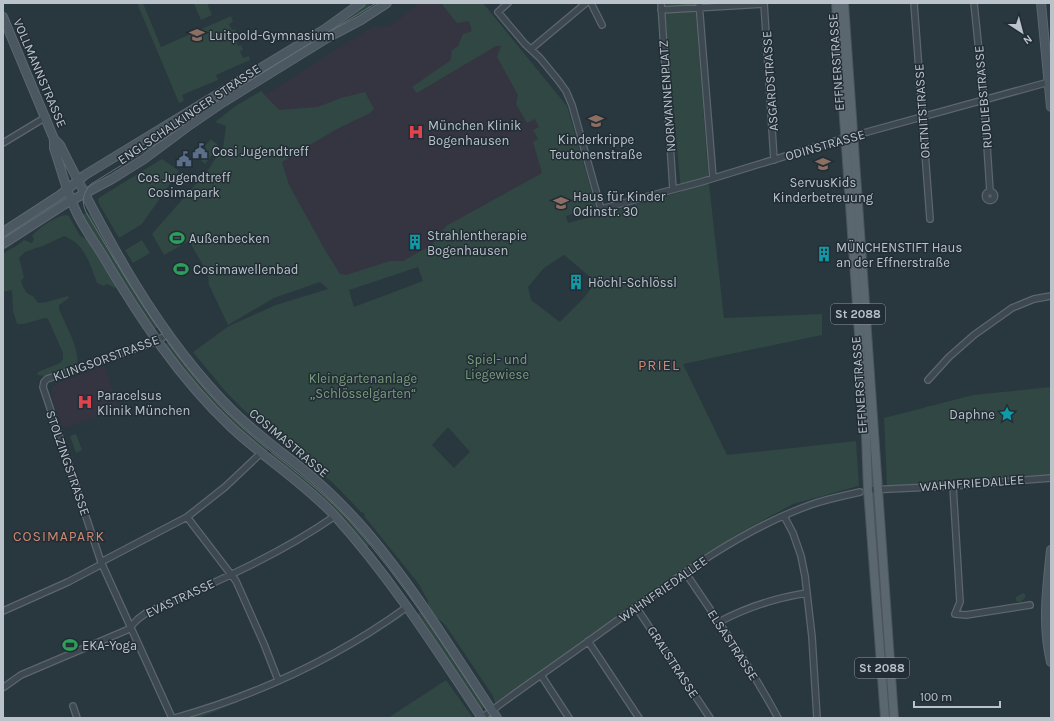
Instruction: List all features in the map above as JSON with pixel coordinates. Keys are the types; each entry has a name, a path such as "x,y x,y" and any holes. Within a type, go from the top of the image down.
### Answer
{"main road":[{"name":"ENGLSCHALKINGER STRASSE","path":"3,232 60,195 78,180 325,29 361,3"},
{"name":"ENGLSCHALKINGER STRASSE","path":"3,244 72,200 85,194 144,159 186,127 222,103 387,3"},
{"name":"EFFNERSTRASSE","path":"836,3 849,138 878,489 894,718"},
{"name":"EFFNERSTRASSE","path":"844,3 849,138 866,443 864,491 885,718"},
{"path":"1041,3 1051,107"},
{"name":"VOLLMANNSTRASSE","path":"3,17 46,117 54,139 54,148 68,188"},
{"name":"VOLLMANNSTRASSE","path":"54,139 60,145 78,180"},
{"name":"COSIMASTRASSE","path":"78,180 114,249 169,334 200,375 246,424 310,475 357,520 394,565 497,718"},
{"name":"COSIMASTRASSE","path":"68,188 78,215 109,267 157,341 202,398 231,427 306,489 335,516 369,556 407,607 482,718"},
{"path":"1051,550 1046,592 1046,627 1051,662"},
{"path":"407,607 418,599"}],"street":[{"path":"508,3 498,12 531,49 586,3"},
{"path":"591,3 602,25"},
{"name":"NORMANNENPLATZ","path":"661,3 673,189"},
{"path":"662,10 699,6 764,3"},
{"name":"ASGARDSTRASSE","path":"764,3 774,160"},
{"name":"ORTNITSTRASSE","path":"914,3 930,219"},
{"name":"RUDLIEBSTRASSE","path":"974,3 984,100 990,191"},
{"path":"699,6 713,178"},
{"name":"ODINSTRASSE","path":"531,49 558,80 572,105 602,208 713,178 1049,82"},
{"path":"3,143 46,117"},
{"path":"928,380 952,354 974,335 1012,308 1034,299 1051,296"},
{"name":"KLINGSORSTRASSE","path":"44,382 48,379 157,341 169,334"},
{"name":"STOLZINGSTRASSE","path":"44,382 42,387 44,395 102,563 174,718"},
{"path":"3,610 68,582 187,517 225,487 261,453"},
{"name":"WAHNFRIEDALLEE","path":"482,718 685,572 714,553 784,516 826,500 878,489 953,486 1051,478"},
{"path":"953,486 960,602 955,614 966,615 1030,605"},
{"name":"EVASTRASSE","path":"4,687 22,675 127,630 138,618 146,613 232,575 286,547 335,516"},
{"path":"784,516 793,533 801,556 812,636 817,718"},
{"path":"187,517 236,581 278,680"},
{"name":"ELSASTRASSE","path":"685,572 769,700 778,718"},
{"path":"719,622 764,602 807,593"},
{"path":"174,718 241,696 278,680 332,654 407,607"},
{"name":"GRALSTRASSE","path":"636,607 710,718"},
{"path":"588,641 639,718"},
{"path":"541,675 569,718"},
{"path":"73,706 77,718"}],"shaded area":[{"name":"München Klinik Bogenhausen","path":"420,3 479,3 563,108 556,175 492,239 335,282 290,201 260,98 372,27 390,26"},
{"name":"Außenbecken","path":"179,232 182,239 171,245 168,240"},
{"name":"Paracelsus Klinik München","path":"105,366 119,408 63,429 51,395 53,386"}],"green space":[{"path":"137,3 143,3 161,47 231,16 233,22 229,24 232,30 235,29 236,33 234,34 238,46 241,45 243,50 240,51 243,58 249,56 250,60 216,75 218,80 182,95 184,101 179,103"},
{"path":"207,3 212,15 201,20 194,4"},
{"path":"365,3 369,3 373,10 195,119 191,114"},
{"path":"441,3 483,3 567,106 596,207 566,216 568,223 681,192 664,3 695,3 709,184 724,318 822,314 822,335 683,364 727,455 856,441 859,486 793,504 734,536 502,700 495,703 493,696 446,626 428,612 428,601 418,583 364,516 364,513 361,512 333,483 244,410 225,391 193,352 229,326 276,305 328,289 320,282 274,298 228,325 209,285 208,274 189,241 164,255 152,234 208,170 223,147 226,126 215,122 237,105 261,91 279,110 318,107 341,98 365,92 374,109 370,113 335,130 282,162 289,185 340,274 346,275 390,261 403,261 433,244 446,226 542,173 533,142 538,139 533,130 539,127 535,119 527,123 516,104 518,95 497,57 501,46 496,46 417,93 412,87 451,60 452,50 458,46 463,34 472,31 469,21 457,23","holes":["564,255 596,282 582,300 560,322 531,300 528,287 544,268","418,267 423,281 354,307 349,290","448,427 470,452 454,468 432,445"]},
{"path":"211,139 219,146 205,164 196,156"},
{"path":"162,159 179,171 142,224 119,238 99,204 98,199"},
{"path":"87,212 89,215 90,214 160,325 153,330 111,263 112,262 107,257 81,216"},
{"path":"66,215 69,216 79,234 86,238 117,285 115,288 107,284 104,286 97,283 86,255 82,249 64,236 25,252 19,258 24,277 21,281 23,286 38,303 68,296 69,298 59,305 59,309 74,344 77,364 46,376 37,375 38,372 60,363 63,359 63,353 48,319 45,318 24,324 17,324 13,311 12,290 3,292 3,254 24,240 32,243 34,239 32,236 38,229 52,220"},
{"path":"142,240 150,253 133,263 125,250"},
{"path":"169,341 270,447 265,454 202,395 164,345"},
{"path":"1051,387 1051,477 887,487 884,418 973,395"},
{"path":"76,434 82,450 76,453 70,436"},
{"path":"273,450 292,464 329,496 373,542 365,549 268,456"},
{"path":"1023,593 1026,595 1024,599 1020,602 1016,601 1016,597"},
{"path":"423,610 486,706 479,711 416,615"},
{"path":"401,614 403,616 364,641 317,667 390,623 390,621"},
{"path":"446,680 473,718 388,718"},
{"path":"237,701 239,702 198,718 190,718"}],"tram line":[{"path":"376,3 220,99 164,139 91,184 86,191 83,201 86,212 117,264 168,343 206,391 227,413 319,491 348,519 368,542 406,591 492,718"}],"place":[{"name":"Luitpold-Gymnasium","path":"197,35"},
{"name":"Kinderkrippe Teutonenstraße","path":"596,121"},
{"name":"München Klinik Bogenhausen","path":"416,132"},
{"name":"Cosi Jugendtreff","path":"200,151"},
{"name":"Cos Jugendtreff Cosimapark","path":"184,159"},
{"name":"ServusKids Kinderbetreuung","path":"823,164"},
{"name":"Haus für Kinder Odinstr. 30","path":"561,203"},
{"name":"Außenbecken","path":"177,238"},
{"name":"Strahlentherapie Bogenhausen","path":"415,242"},
{"name":"MÜNCHENSTIFT Haus an der Effnerstraße","path":"824,254"},
{"name":"Cosimawellenbad","path":"181,269"},
{"name":"Höchl-Schlössl","path":"576,282"},
{"name":"Paracelsus Klinik München","path":"85,402"},
{"name":"Daphne","path":"1007,414"},
{"name":"EKA-Yoga","path":"70,645"}],"district":[{"name":"PRIEL","path":"659,365"},
{"name":"COSIMAPARK","path":"59,536"}],"park label":[{"name":"Spiel- und Liegewiese","path":"497,366"},
{"name":"Kleingartenanlage „Schlösselgarten“","path":"363,386"}]}
